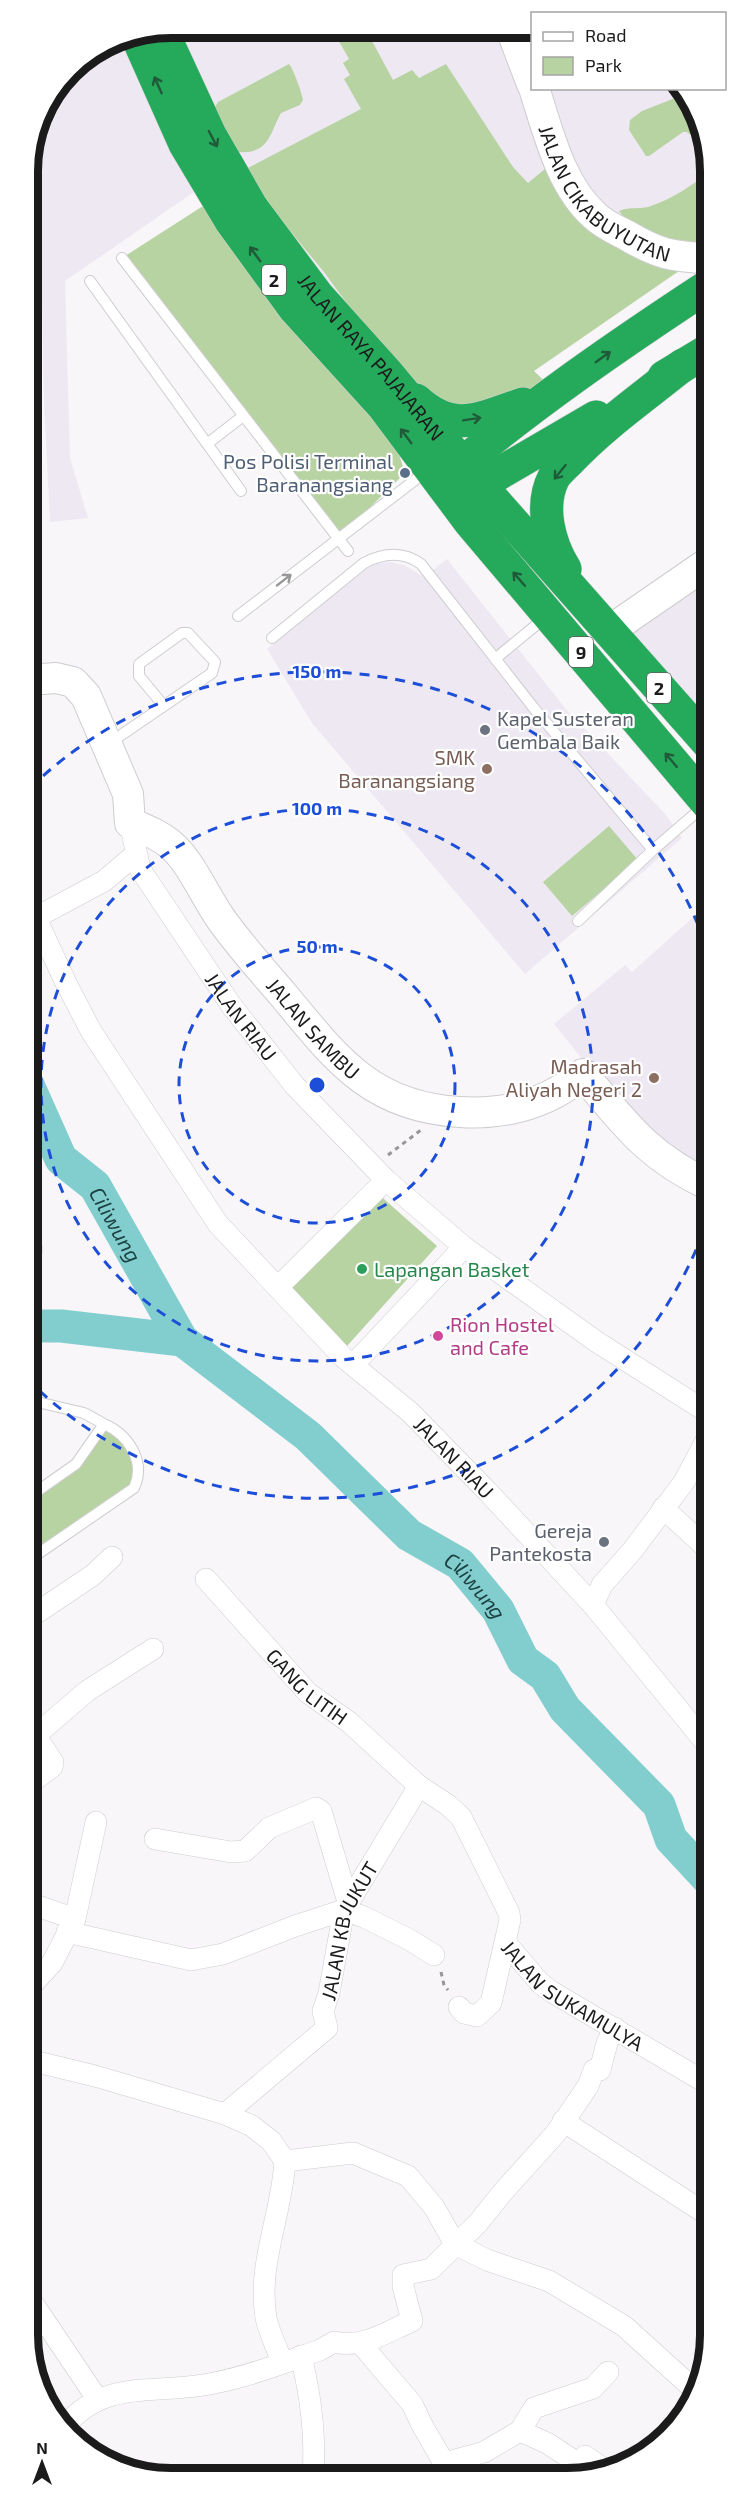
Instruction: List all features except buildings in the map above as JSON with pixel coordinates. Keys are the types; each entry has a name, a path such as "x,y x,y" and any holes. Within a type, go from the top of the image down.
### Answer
{"highway":[{"name":"JALAN RAYA PAJAJARAN","path":"162,38 210,135 242,214 295,309 453,480 586,606 700,734"},
{"name":"JALAN RAYA PAJAJARAN","path":"242,214 388,374 453,480 470,522 700,794"},
{"path":"453,480 501,431 700,292"},
{"path":"453,480 696,357"},
{"path":"586,606 557,557 550,536 545,511 554,477 583,446 696,357"},
{"name":"2","path":"388,374 441,419 470,422 556,392"}],"street":[{"name":"JALAN CIKABUYUTAN","path":"514,38 531,81"},
{"name":"JALAN CIKABUYUTAN","path":"534,90 561,165 578,196 595,217 653,250 668,255 700,257"},
{"path":"609,631 700,568"},
{"path":"38,679 56,678 73,682 86,696 128,794 130,823"},
{"name":"JALAN RIAU","path":"130,823 140,869 148,882 257,1040 294,1086 380,1174 464,1248 597,1342 700,1408"},
{"name":"JALAN SAMBU","path":"130,823 159,836 180,854 206,898 228,928 325,1046 356,1076 404,1102 435,1110 490,1114 525,1105 564,1090 583,1074 641,1142 682,1173 700,1181"},
{"path":"38,907 104,881 136,854"},
{"name":"JALAN RIAU","path":"38,921 91,1031 119,1070 147,1119 218,1224 353,1365 411,1413 592,1605 700,1736"},
{"path":"278,1287 380,1174"},
{"path":"353,1365 464,1248"},
{"path":"592,1605 602,1585 632,1551 684,1482 700,1452"},
{"path":"663,1508 700,1542"},
{"path":"38,1612 93,1575 112,1557"},
{"name":"GANG LITIH","path":"206,1579 308,1693 349,1722 419,1786"},
{"path":"38,1727 87,1691 153,1649"},
{"path":"38,1739 53,1762 52,1767 38,1777"},
{"name":"JALAN KB JUKUT","path":"225,2114 327,2028 323,2011 329,1993 346,1906 419,1786"},
{"name":"JALAN SUKAMULYA","path":"419,1786 448,1805 467,1826 509,1913 506,1943 540,1983 700,2079"},
{"path":"155,1839 231,1852 245,1851 269,1828 316,1808 321,1811 346,1906 434,1955"},
{"path":"38,1978 52,1963 71,1925 96,1822"},
{"path":"38,1908 71,1925 191,1960 223,1954 346,1906"},
{"path":"459,2007 464,2013 477,2016 491,2003 506,1943"},
{"path":"69,2421 74,2415 98,2400 125,2390 214,2383 292,2359 334,2342 345,2345 361,2344 411,2321 403,2286 403,2275 431,2269 478,2223 556,2133 588,2086 594,2070 600,2070 607,2043 615,2028"},
{"path":"38,2062 95,2076 225,2114 252,2126 271,2142 285,2161 266,2258 264,2294 267,2319 292,2359 313,2415 316,2444 314,2468"},
{"path":"563,2121 700,2210"},
{"path":"285,2161 353,2153 408,2176 434,2207 455,2244 487,2260 549,2281 624,2326 690,2386"},
{"path":"38,2311 98,2400"},
{"path":"361,2344 412,2404 443,2468"},
{"path":"446,2468 484,2452 520,2431 534,2408 593,2388 608,2372"},
{"path":"520,2431 547,2443 579,2464 585,2456 597,2464"}],"lane":[{"path":"122,258 348,551"},
{"path":"90,281 241,491"},
{"path":"207,444 243,416"},
{"path":"238,616 398,495 453,480"},
{"path":"272,638 364,563 377,557 396,555 414,559 421,564 601,790 653,850"},
{"path":"495,659 549,614"},
{"path":"108,744 212,674 215,662 188,633 182,633 140,664 139,676 164,706"},
{"path":"578,921 653,850 700,811"},
{"path":"38,1402 84,1413 113,1428 131,1447 139,1463 139,1476 134,1488 38,1554"},
{"path":"38,1491 76,1464 104,1424"}],"path":[{"path":"380,1174 390,1152 432,1121 435,1110"},
{"path":"434,1955 440,1966 444,1985 459,2007"}],"shaded area":[{"path":"177,38 531,38 531,90 674,90 687,111 698,144 700,254 422,405 210,135"},
{"path":"125,46 194,192 65,281 70,458 88,518 50,522 44,403 41,254 38,242 38,161 40,144 48,119 60,96 76,76 104,55"},
{"name":"SMK Baranangsiang","path":"447,559 565,708 666,815 682,838 525,974 312,723 267,649 374,563 390,562 404,565 424,577"},
{"path":"700,570 700,734 609,631"},
{"name":"Madrasah Aliyah Negeri 2","path":"700,911 700,1166 642,1133 554,1024 625,965 632,972"}],"green space":[{"path":"337,38 370,38 393,80 412,70 419,78 446,64 513,167 528,183 558,158 578,196 626,220 619,211 659,203 700,179 700,257 534,371 556,392 441,419 364,327 324,272 262,197 246,169 361,109 344,79 350,75 343,63 349,59"},
{"path":"289,64 303,100 300,105 281,113 263,146 249,152 239,152 223,131 215,107 218,102"},
{"path":"677,95 687,111 697,141 687,132 683,132 646,156 629,130 630,120 642,111 675,98"},
{"path":"217,197 384,407 405,473 339,538 122,258"},
{"path":"609,826 638,860 572,916 543,882"},
{"name":"Lapangan Basket","path":"376,1192 437,1246 347,1346 286,1291"},
{"path":"104,1424 131,1447 134,1488 38,1555 38,1491 76,1464"}],"waterway":[{"name":"Ciliwung","path":"38,1107 61,1159 95,1186 182,1340 308,1436 409,1535 460,1564 498,1610 523,1660 545,1676 565,1709 659,1805 671,1839 700,1870"},
{"name":"Ciliwung","path":"38,1326 61,1326 182,1340"}],"place":[{"name":"Pos Polisi Terminal Baranangsiang","path":"405,473"},
{"name":"Kapel Susteran Gembala Baik","path":"485,730"},
{"name":"SMK Baranangsiang","path":"487,769"},
{"name":"Madrasah Aliyah Negeri 2","path":"654,1078"},
{"name":"Lapangan Basket","path":"362,1269"},
{"name":"Rion Hostel and Cafe","path":"438,1336"},
{"name":"Gereja Pantekosta","path":"604,1542"}]}
